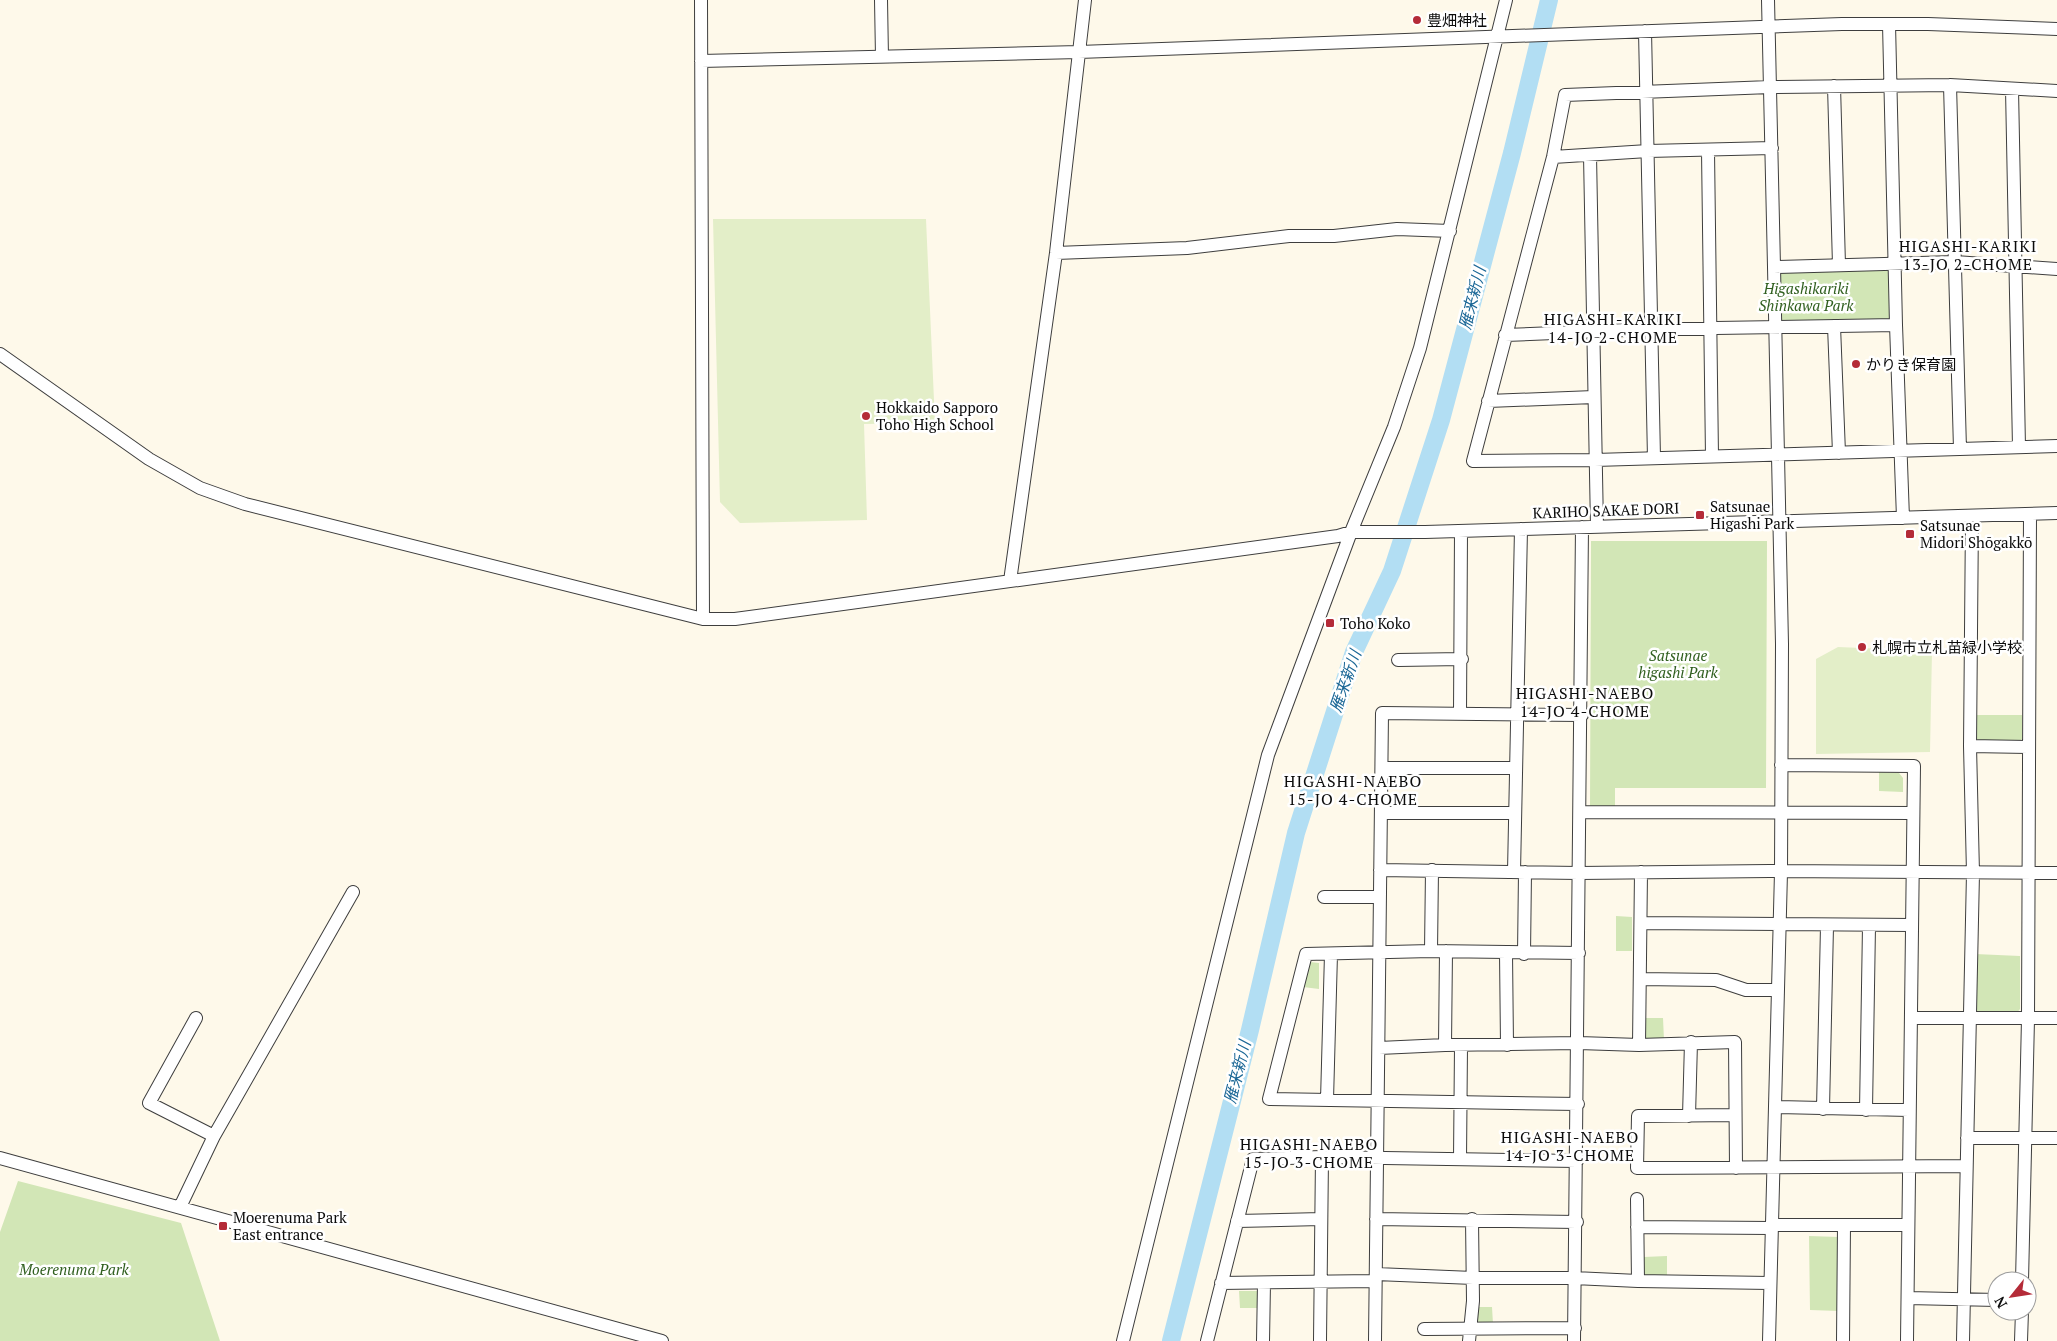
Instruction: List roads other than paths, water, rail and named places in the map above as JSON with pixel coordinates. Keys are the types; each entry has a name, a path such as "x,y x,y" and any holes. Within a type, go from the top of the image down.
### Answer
{"street":[{"path":"700,0 703,619"},
{"path":"881,0 882,57"},
{"path":"1010,581 1056,253 1085,0"},
{"path":"1123,1341 1268,755 1351,532 1394,427 1420,348 1506,0"},
{"path":"1768,0 1778,454 1781,765 1777,1107 1772,1166 1769,1341"},
{"path":"701,61 1079,52 1769,26 1889,24 2057,30"},
{"path":"1889,24 1894,264 1903,518"},
{"path":"1645,30 1654,458"},
{"path":"1950,85 1960,449"},
{"path":"2057,91 1950,85 1770,86 1565,96 1553,157 1473,461 1595,460 2057,446"},
{"path":"1834,86 1839,265"},
{"path":"2012,89 2019,447"},
{"path":"1553,157 1648,151 1772,148"},
{"path":"1708,151 1712,456"},
{"path":"1590,155 1597,527"},
{"path":"1056,253 1187,248 1289,236 1334,236 1397,229 1450,231"},
{"path":"1774,267 1955,262 2057,269"},
{"path":"1505,335 1593,330 1896,324"},
{"path":"1834,326 1839,452"},
{"path":"0,354 150,459 200,488 245,504 703,619 735,619 1338,536 1351,532"},
{"path":"1488,401 1594,397"},
{"name":"KARIHO SAKAE DORI","path":"1351,532 1425,532 2057,513"},
{"path":"2022,1271 2028,1019 2027,873 2030,514"},
{"path":"1963,1341 1972,872 1970,746 1972,516"},
{"path":"1424,1329 1469,1335 1575,1335 1574,1278 1577,1222 1579,1043 1578,873 1582,715 1582,527"},
{"path":"1521,529 1515,813 1524,954"},
{"path":"1460,713 1462,659 1461,531"},
{"path":"1398,660 1462,659"},
{"path":"1375,1341 1382,713 1582,715"},
{"path":"1970,746 2028,747"},
{"path":"1781,765 1914,766 1907,1341"},
{"path":"1382,768 1516,768"},
{"path":"1581,812 1914,813"},
{"path":"1382,813 1515,813"},
{"path":"1380,870 1578,873 1913,871 2057,874"},
{"path":"1431,951 1432,870"},
{"path":"1639,1045 1641,872"},
{"path":"180,1206 214,1136 353,892"},
{"path":"1324,897 1380,897"},
{"path":"1641,923 1827,926 1912,925"},
{"path":"1823,1109 1827,926"},
{"path":"1866,1110 1869,926"},
{"path":"1578,1104 1269,1099 1306,954 1431,951 1524,954 1579,953"},
{"path":"1445,1045 1446,951"},
{"path":"1506,953 1507,1044"},
{"path":"1327,1100 1330,954"},
{"path":"1640,979 1716,980 1746,990 1778,990"},
{"path":"196,1018 149,1104 214,1136"},
{"path":"1911,1018 2057,1018"},
{"path":"1689,1116 1691,1042"},
{"path":"1379,1048 1445,1045 1579,1043 1639,1045 1735,1042 1736,1168"},
{"path":"1460,1046 1462,1102 1460,1159"},
{"path":"1777,1107 1909,1110"},
{"path":"1735,1116 1638,1116 1637,1168 1966,1166"},
{"path":"1967,1138 2057,1138"},
{"path":"1207,1341 1253,1159 1322,1157 1577,1161"},
{"path":"1320,1341 1322,1157"},
{"path":"0,1158 180,1206 662,1341"},
{"path":"1637,1199 1638,1282"},
{"path":"1376,1218 1577,1222"},
{"path":"1237,1221 1321,1219"},
{"path":"1469,1335 1473,1301 1472,1219"},
{"path":"1842,1341 1844,1225"},
{"path":"1637,1227 1907,1225"},
{"path":"1221,1283 1320,1283 1375,1278 1574,1278 1638,1282 1770,1283"},
{"path":"1263,1341 1264,1283"},
{"path":"1908,1298 1987,1300"},
{"path":"2021,1341 2022,1321"}],"waterway":[{"name":"雁来新川","path":"1171,1341 1250,1030 1296,833 1354,652 1392,571 1441,420 1512,153 1549,0"}],"place":[{"name":"豊畑神社","path":"1417,20"},
{"name":"かりき保育園","path":"1856,364"},
{"name":"Hokkaido Sapporo Toho High School","path":"866,416"},
{"name":"Satsunae Higashi Park","path":"1700,515"},
{"name":"Satsunae Midori Shōgakkō","path":"1910,534"},
{"name":"Toho Koko","path":"1330,623"},
{"name":"札幌市立札苗緑小学校","path":"1862,647"},
{"name":"Moerenuma Park East entrance","path":"223,1226"}],"district":[{"name":"HIGASHI-KARIKI 13-JO 2-CHOME","path":"1968,255"},
{"name":"HIGASHI-KARIKI 14-JO 2-CHOME","path":"1613,328"},
{"name":"HIGASHI-NAEBO 14-JO 4-CHOME","path":"1585,702"},
{"name":"HIGASHI-NAEBO 15-JO 4-CHOME","path":"1353,790"},
{"name":"HIGASHI-NAEBO 14-JO 3-CHOME","path":"1570,1146"},
{"name":"HIGASHI-NAEBO 15-JO 3-CHOME","path":"1309,1153"}],"park label":[{"name":"Higashikariki Shinkawa Park","path":"1806,296"},
{"name":"Satsunae higashi Park","path":"1678,664"},
{"name":"Moerenuma Park","path":"74,1269"}]}
